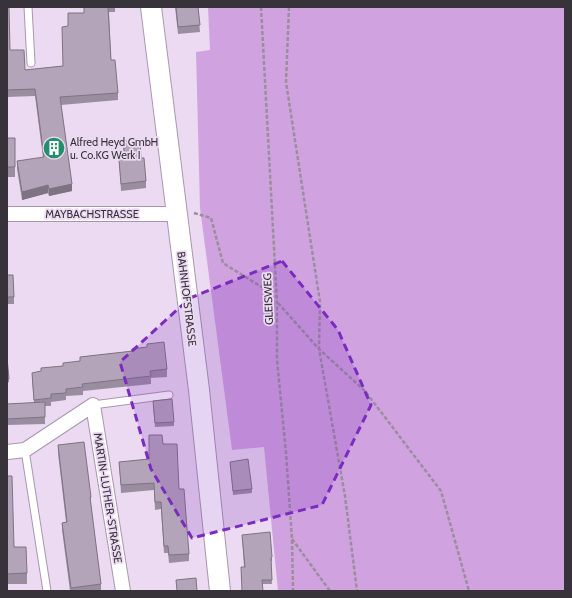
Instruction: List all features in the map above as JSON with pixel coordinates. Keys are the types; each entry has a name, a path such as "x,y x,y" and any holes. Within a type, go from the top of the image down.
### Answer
{"street":[{"name":"BAHNHOFSTRASSE","path":"151,7 199,390 220,591"},
{"name":"MAYBACHSTRASSE","path":"7,214 176,214"},
{"path":"7,452 25,450 94,405"},
{"name":"MARTIN-LUTHER-STRASSE","path":"94,405 122,591"}],"lane":[{"path":"28,7 30,63"},
{"path":"94,405 170,394"},
{"path":"25,450 47,591"}],"path":[{"name":"GLEISWEG","path":"261,7 277,303 277,360 292,539 293,591"},
{"path":"289,7 286,82 320,302 318,349 345,496 357,591"},
{"path":"176,214 190,212 211,218 223,262 276,296"},
{"path":"277,303 318,349 365,391 441,490 469,591"},
{"path":"292,539 330,591"}],"highlighted area":[{"path":"282,261 338,330 371,405 322,505 192,538 151,469 120,362 190,298"}],"shaded area":[{"path":"208,7 565,7 565,591 278,591 264,447 232,450 200,208 196,52 210,50"}],"building":[{"path":"7,7 9,7 10,50 24,50 25,70 63,66 62,27 68,26 68,13 84,13 84,7 108,7 111,60 115,60 118,93 60,97 72,184 49,189 48,185 22,192 17,161 44,157 35,89 7,90"},
{"path":"176,7 198,7 200,25 178,27"},
{"path":"7,138 15,138 15,167 7,167"},
{"path":"140,140 141,158 144,158 146,181 121,184 119,160 125,159 123,141"},
{"path":"7,275 13,275 14,297 7,297"},
{"path":"164,342 167,369 150,371 151,376 82,384 83,387 66,389 66,393 51,394 51,398 34,400 32,373 41,371 41,368 63,366 63,363 80,361 80,357 133,351 132,349 147,347 147,344"},
{"path":"7,358 9,379 7,379"},
{"path":"172,399 174,422 155,423 153,401"},
{"path":"45,402 45,417 7,419 7,404"},
{"path":"149,435 162,435 163,444 177,444 179,489 184,489 189,554 169,555 168,546 164,546 161,502 155,502 154,483 121,485 119,462 149,459"},
{"path":"84,442 101,584 71,588 62,523 67,522 58,445"},
{"path":"248,459 252,489 233,491 230,462"},
{"path":"7,476 12,476 14,547 26,547 27,573 7,574"},
{"path":"270,532 272,580 262,580 263,591 242,591 241,567 245,567 242,535"},
{"path":"196,578 197,591 177,591 176,580"}],"place":[{"name":"Alfred Heyd GmbH u. Co.KG Werk I","path":"54,148"}]}
